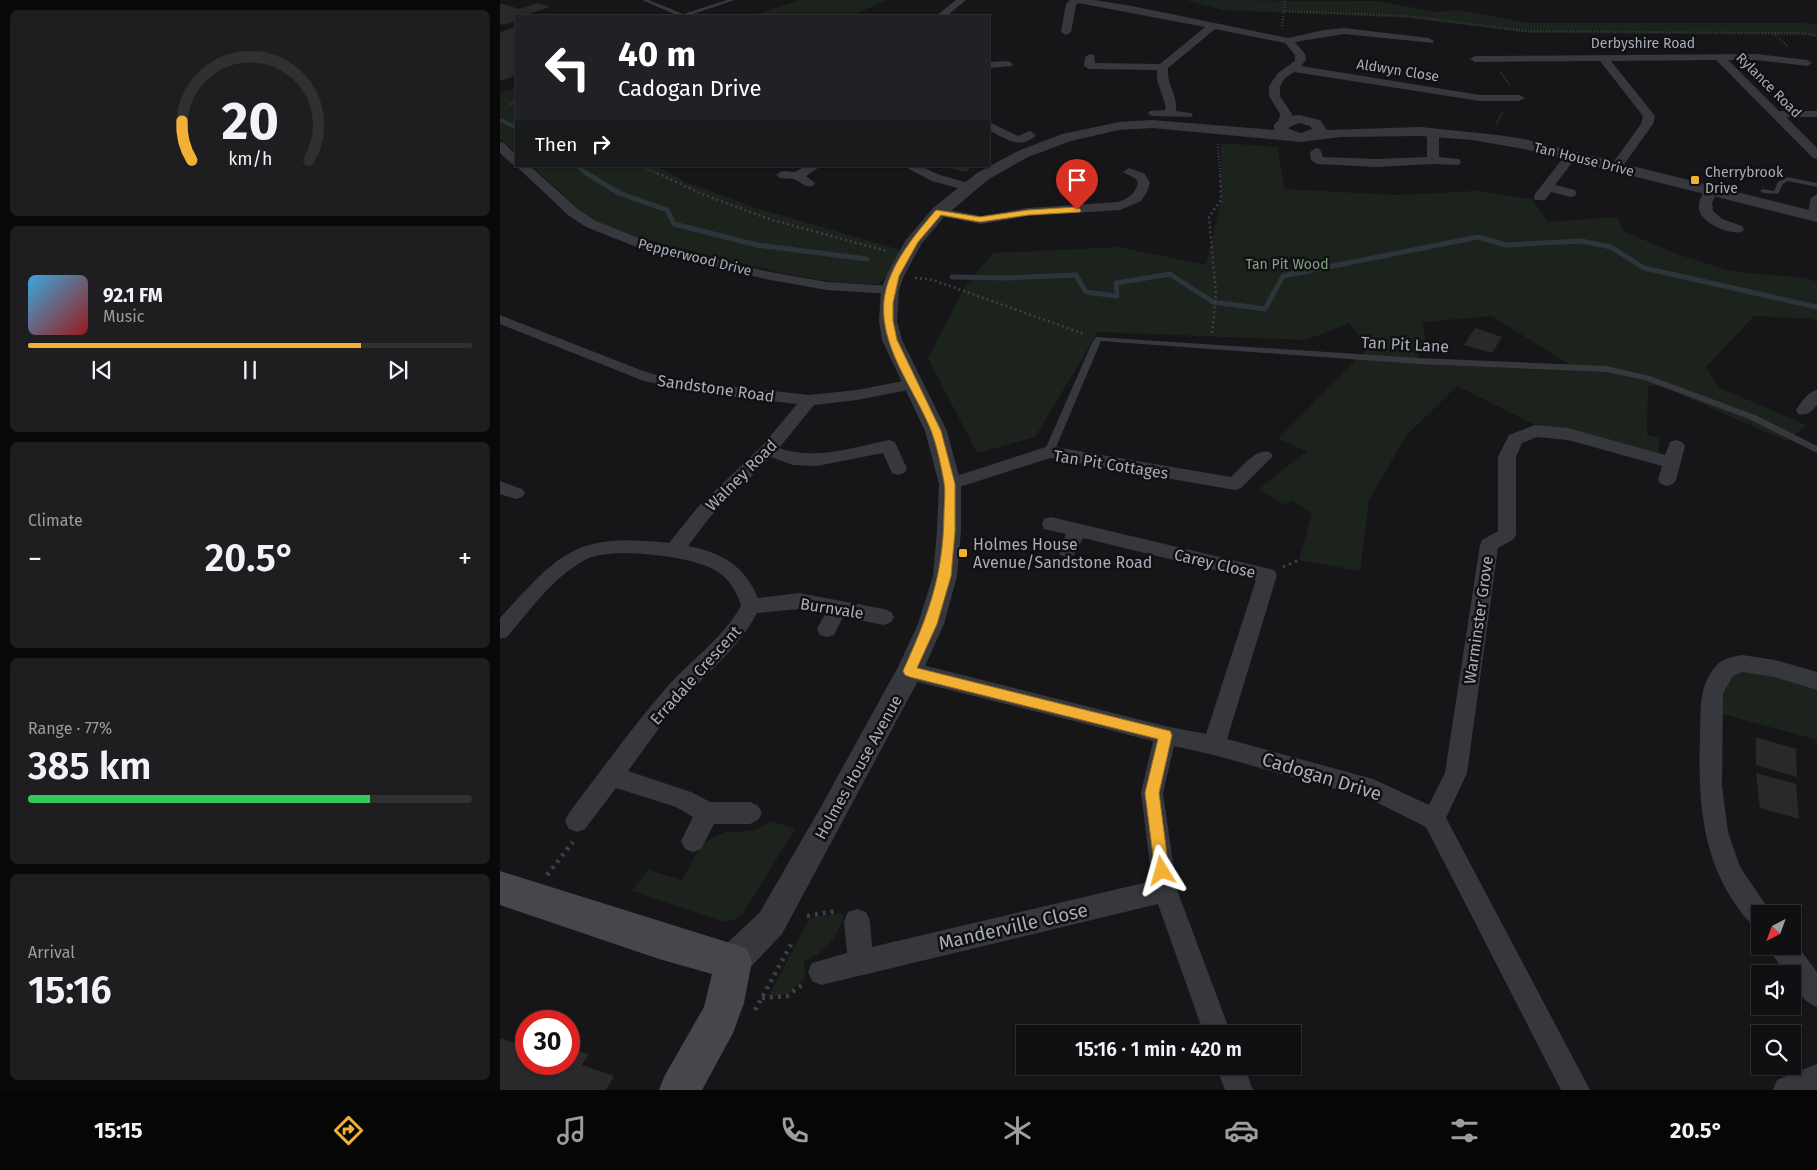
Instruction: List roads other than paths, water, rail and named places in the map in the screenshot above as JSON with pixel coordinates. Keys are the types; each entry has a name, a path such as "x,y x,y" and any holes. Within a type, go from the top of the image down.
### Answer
{"main road":[{"path":"515,893 659,940 733,961 725,1003 719,1019 680,1090"}],"street":[{"path":"942,15 961,0"},
{"path":"1069,28 1071,4 1076,0 1132,9 1288,41 1324,33 1344,31 1401,41 1430,41"},
{"path":"1087,63 1163,67 1212,26"},
{"path":"1285,123 1273,95 1273,86 1278,79 1299,64 1301,60 1293,45 1288,41"},
{"name":"Derbyshire Road","path":"1475,59 1494,63 1604,58 1794,57 1807,63"},
{"path":"1604,58 1649,116 1647,124 1616,167"},
{"name":"Rylance Road","path":"1720,58 1817,156"},
{"path":"990,64 1008,64"},
{"path":"1163,67 1162,82 1173,104 1170,114"},
{"name":"Aldwyn Close","path":"1291,68 1502,103 1519,98"},
{"path":"1154,113 1187,115"},
{"path":"1776,114 1817,114"},
{"name":"Holmes House Avenue","path":"733,961 771,923 910,671 931,624 945,576 949,531 950,484 936,431 892,340 888,321 892,283 904,256 923,229 968,186 998,166 1067,137 1093,130 1152,124 1257,133 1293,120 1314,126"},
{"path":"990,126 1017,140"},
{"name":"Tan House Drive","path":"1314,126 1347,132 1433,132 1488,137 1816,217"},
{"path":"1433,132 1433,160"},
{"path":"1005,146 1030,136"},
{"path":"500,146 515,160"},
{"path":"1316,152 1317,160 1377,163 1433,160 1455,162"},
{"path":"1570,193 1544,192 1571,156"},
{"name":"Pepperwood Drive","path":"523,167 573,212 591,224 644,245 765,274 818,284 892,283"},
{"path":"796,176 814,167"},
{"path":"910,167 936,178 968,186"},
{"path":"939,212 980,220 1028,212 1120,206 1133,201 1142,194 1144,183 1141,177 1129,172"},
{"path":"782,175 796,176 809,183"},
{"path":"1711,192 1705,206 1712,218"},
{"path":"537,199 553,194"},
{"path":"1816,217 1817,198"},
{"path":"1698,221 1712,218 1737,228"},
{"name":"Sandstone Road","path":"500,319 650,378 730,393 809,400 857,395 913,384"},
{"path":"1804,410 1817,395"},
{"name":"Walney Road","path":"673,552 704,512 768,450 809,400"},
{"name":"Warminster Grove","path":"1434,819 1456,773 1489,545 1507,534 1507,457 1516,440 1535,431 1568,434 1671,463"},
{"path":"768,450 793,459 817,460 889,446 898,469"},
{"name":"Tan Pit Cottages","path":"950,484 1049,452 1235,484 1264,456"},
{"name":"Carey Close","path":"1051,524 1267,575 1214,744"},
{"path":"1067,550 1078,530"},
{"path":"500,630 562,566 585,552 623,546 707,557 722,564 746,589 751,606"},
{"name":"Burnvale","path":"751,606 799,601 884,616"},
{"name":"Erradale Crescent","path":"577,821 676,692 741,624 751,606"},
{"path":"827,629 838,608"},
{"path":"1752,905 1731,875 1719,843 1712,814 1712,693 1717,680 1731,666 1743,664 1772,667 1817,681"},
{"name":"Cadogan Drive","path":"910,671 1165,735 1214,744 1373,789 1434,819"},
{"path":"1165,735 1152,793 1165,890 1215,1025"},
{"path":"611,776 683,799 707,813 750,813"},
{"path":"694,840 707,813"},
{"path":"1434,819 1576,1090"},
{"name":"Manderville Close","path":"821,972 1165,890"},
{"path":"857,921 861,962"},
{"path":"1789,955 1817,994"},
{"path":"1233,1075 1239,1090"},
{"path":"1787,1090 1817,1078"}],"lane":[{"path":"645,0 681,15"},
{"path":"686,15 732,0"},
{"path":"1763,191 1776,193 1780,183 1787,179 1817,185"},
{"name":"Tan Pit Lane","path":"1049,452 1099,339 1210,345 1418,361 1606,369 1647,378 1752,416 1817,450"}],"waterway":[{"path":"500,120 515,127"},
{"path":"578,167 588,175"},
{"path":"586,173 619,193 667,210 674,224 757,245 867,259"},
{"path":"952,277 1007,278 1076,275 1086,292 1117,296 1116,283 1170,274 1213,302 1265,309 1283,276 1478,237 1506,245 1581,241 1611,247 1644,268 1817,307"}],"place":[{"name":"Cherrybrook Drive","path":"1695,180"},
{"name":"Holmes House Avenue/Sandstone Road","path":"963,553"}],"park label":[{"name":"Tan Pit Wood","path":"1287,264"}]}
